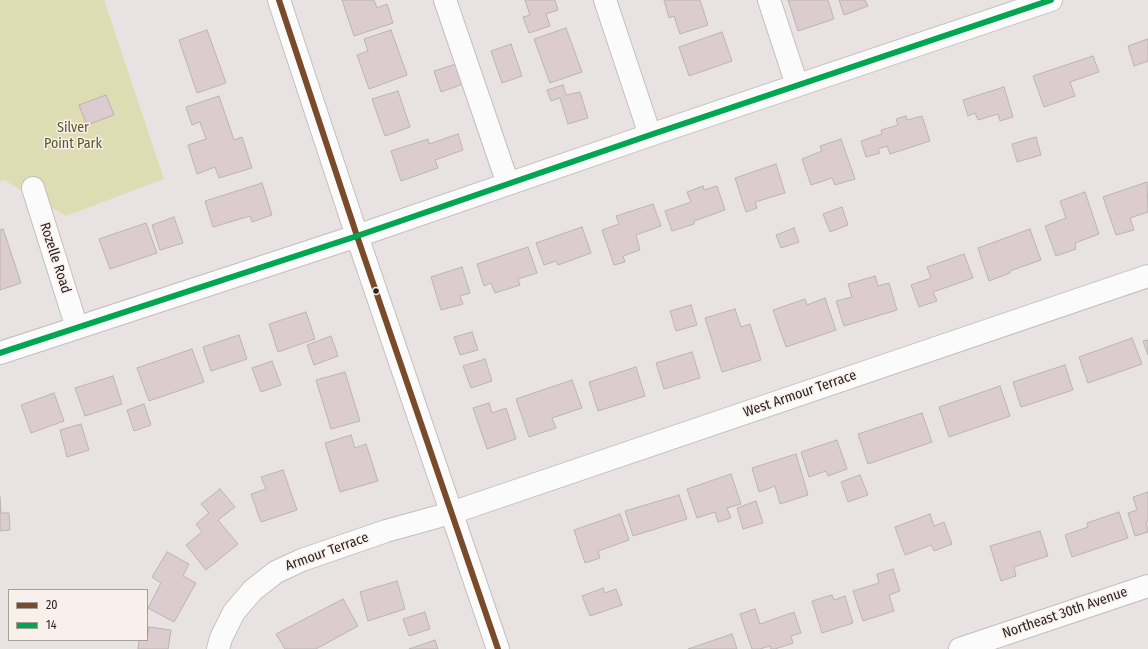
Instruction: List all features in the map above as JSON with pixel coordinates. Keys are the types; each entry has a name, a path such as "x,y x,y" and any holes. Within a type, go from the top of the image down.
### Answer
{"street":[{"path":"279,0 357,236 498,649"},
{"path":"445,0 508,184"},
{"path":"605,0 650,135"},
{"path":"769,0 797,85"},
{"path":"0,353 357,236 797,85 1051,0"},
{"name":"Rozelle Road","path":"33,188 77,328"},
{"name":"West Armour Terrace","path":"451,513 1148,276"},
{"name":"Armour Terrace","path":"218,649 220,638 234,612 253,590 276,572 302,560 386,531 451,513"},
{"name":"Northeast 30th Avenue","path":"960,649 1148,586"}],"green space":[{"name":"Silver Point Park","path":"0,0 104,0 164,179 66,216 4,180 0,181"}],"building":[{"path":"342,0 374,0 377,8 387,4 393,23 354,36"},
{"path":"525,0 555,0 558,10 546,14 550,26 529,33 523,17 530,15"},
{"path":"664,0 700,0 708,25 680,34 674,16 669,18"},
{"path":"788,0 828,0 834,19 798,31"},
{"path":"839,0 865,0 868,6 844,15"},
{"path":"566,28 582,72 550,83 534,39"},
{"path":"207,30 226,83 197,93 179,40"},
{"path":"391,30 407,75 369,89 357,55 368,51 364,39"},
{"path":"722,32 732,61 689,76 679,47"},
{"path":"1148,39 1148,61 1134,66 1128,46"},
{"path":"511,44 522,76 502,83 491,51"},
{"path":"1093,56 1099,72 1070,82 1075,96 1044,107 1033,76"},
{"path":"456,64 463,84 441,92 434,71"},
{"path":"563,85 566,95 580,92 588,118 568,124 560,98 551,101 547,90"},
{"path":"1004,87 1013,117 1000,121 998,114 978,120 975,113 968,116 963,100"},
{"path":"398,91 410,127 385,136 372,99"},
{"path":"106,95 114,115 87,125 79,105"},
{"path":"219,96 234,140 242,137 252,168 219,178 215,167 197,174 188,145 206,139 200,122 192,125 186,107"},
{"path":"906,116 907,120 922,116 930,141 890,154 887,146 878,149 880,153 866,157 861,141 882,134 881,130 898,125 896,119"},
{"path":"458,134 463,150 435,160 438,168 401,181 391,151 428,139 429,144"},
{"path":"1036,137 1041,155 1017,162 1012,144"},
{"path":"841,139 855,179 835,185 832,178 811,185 802,159 822,151 820,146"},
{"path":"776,164 785,193 755,202 757,208 746,212 735,178"},
{"path":"1147,182 1148,212 1130,218 1134,230 1116,235 1103,197"},
{"path":"262,183 272,215 252,222 250,216 213,227 205,201"},
{"path":"703,186 704,190 717,186 725,210 694,221 694,224 672,231 665,211 691,202 687,192"},
{"path":"1085,192 1099,234 1075,243 1076,249 1056,256 1045,226 1066,218 1060,201"},
{"path":"653,204 661,226 636,235 640,250 623,256 625,262 614,265 602,230 619,224 616,216"},
{"path":"842,207 848,225 830,232 823,214"},
{"path":"174,217 183,243 160,250 152,225"},
{"path":"146,223 157,253 110,269 99,239"},
{"path":"582,227 591,253 558,265 556,261 544,265 536,243"},
{"path":"794,228 799,242 781,248 776,235"},
{"path":"3,229 21,283 0,290 0,230"},
{"path":"1030,229 1041,260 1010,271 1010,273 989,281 978,248"},
{"path":"528,247 537,273 518,279 520,285 495,293 491,283 484,286 477,264"},
{"path":"964,254 973,278 933,292 937,301 919,307 911,285 931,278 927,267"},
{"path":"462,267 470,293 460,296 463,304 441,310 431,277"},
{"path":"875,276 878,286 889,283 897,310 844,326 836,301 852,297 848,284"},
{"path":"825,298 836,330 786,347 773,310 805,299 807,305"},
{"path":"691,305 697,325 676,331 670,311"},
{"path":"735,309 741,327 750,324 761,360 722,372 705,318"},
{"path":"306,312 315,339 278,352 269,324"},
{"path":"472,332 478,350 460,355 454,337"},
{"path":"239,335 247,359 211,371 203,347"},
{"path":"331,336 338,356 314,365 307,345"},
{"path":"1132,338 1142,364 1088,383 1079,357"},
{"path":"1148,340 1148,355 1143,341"},
{"path":"192,349 204,382 149,401 137,368"},
{"path":"692,352 700,378 664,389 656,363"},
{"path":"485,359 492,381 471,388 463,366"},
{"path":"272,361 281,385 261,392 252,368"},
{"path":"1065,365 1073,390 1021,407 1013,382"},
{"path":"636,367 645,396 598,411 589,382"},
{"path":"345,372 360,421 331,429 316,380"},
{"path":"113,376 122,404 85,416 75,388"},
{"path":"572,380 582,408 552,418 556,428 529,437 516,399"},
{"path":"1000,386 1010,416 949,437 939,407"},
{"path":"54,393 64,421 31,433 21,405"},
{"path":"489,403 492,413 506,408 516,439 487,449 473,408"},
{"path":"144,404 151,425 134,431 127,410"},
{"path":"922,413 932,442 868,464 858,434"},
{"path":"81,424 89,450 67,457 60,430"},
{"path":"351,435 355,448 366,444 378,481 340,492 325,443"},
{"path":"837,440 847,469 828,476 826,471 809,477 801,452"},
{"path":"796,454 808,495 780,504 775,486 759,492 752,468"},
{"path":"283,470 297,510 261,522 251,494 266,489 261,477"},
{"path":"731,474 741,504 727,508 731,518 718,522 715,512 697,518 687,489"},
{"path":"860,475 868,495 848,502 841,482"},
{"path":"220,489 235,507 218,520 238,544 206,570 186,545 202,532 196,524 209,513 201,504"},
{"path":"1148,492 1148,521 1146,522 1148,532 1135,536 1128,513 1137,510 1133,497"},
{"path":"679,495 687,519 633,536 625,511"},
{"path":"0,497 1,513 9,513 10,530 0,531"},
{"path":"756,501 763,523 743,529 737,508"},
{"path":"1119,512 1128,538 1072,557 1065,535 1088,527 1087,523"},
{"path":"620,514 629,540 598,551 600,558 585,563 574,530"},
{"path":"930,514 934,526 944,522 952,544 934,551 931,545 905,555 895,527"},
{"path":"1040,531 1048,556 1014,567 1016,576 1001,581 990,546"},
{"path":"167,552 189,564 183,576 196,583 174,622 148,608 161,583 152,577"},
{"path":"893,569 900,591 889,595 894,611 863,621 853,591 879,583 877,574"},
{"path":"397,581 405,609 368,621 360,592"},
{"path":"603,588 605,593 616,589 622,605 590,616 582,596"},
{"path":"832,595 834,600 845,596 853,623 822,633 812,601"},
{"path":"343,599 358,626 316,649 285,649 276,634"},
{"path":"755,609 760,624 794,612 801,633 791,636 793,643 775,649 771,649 770,646 760,649 752,649 740,614"},
{"path":"425,612 430,629 409,636 403,619"},
{"path":"149,627 171,630 168,649 138,649 139,641 148,641"},
{"path":"732,634 737,649 688,649"},
{"path":"435,640 438,649 409,649"}],"transit line":[{"name":"20","path":"279,0 357,236 498,649"},
{"name":"14","path":"0,353 357,236 650,135 1051,0"}]}
